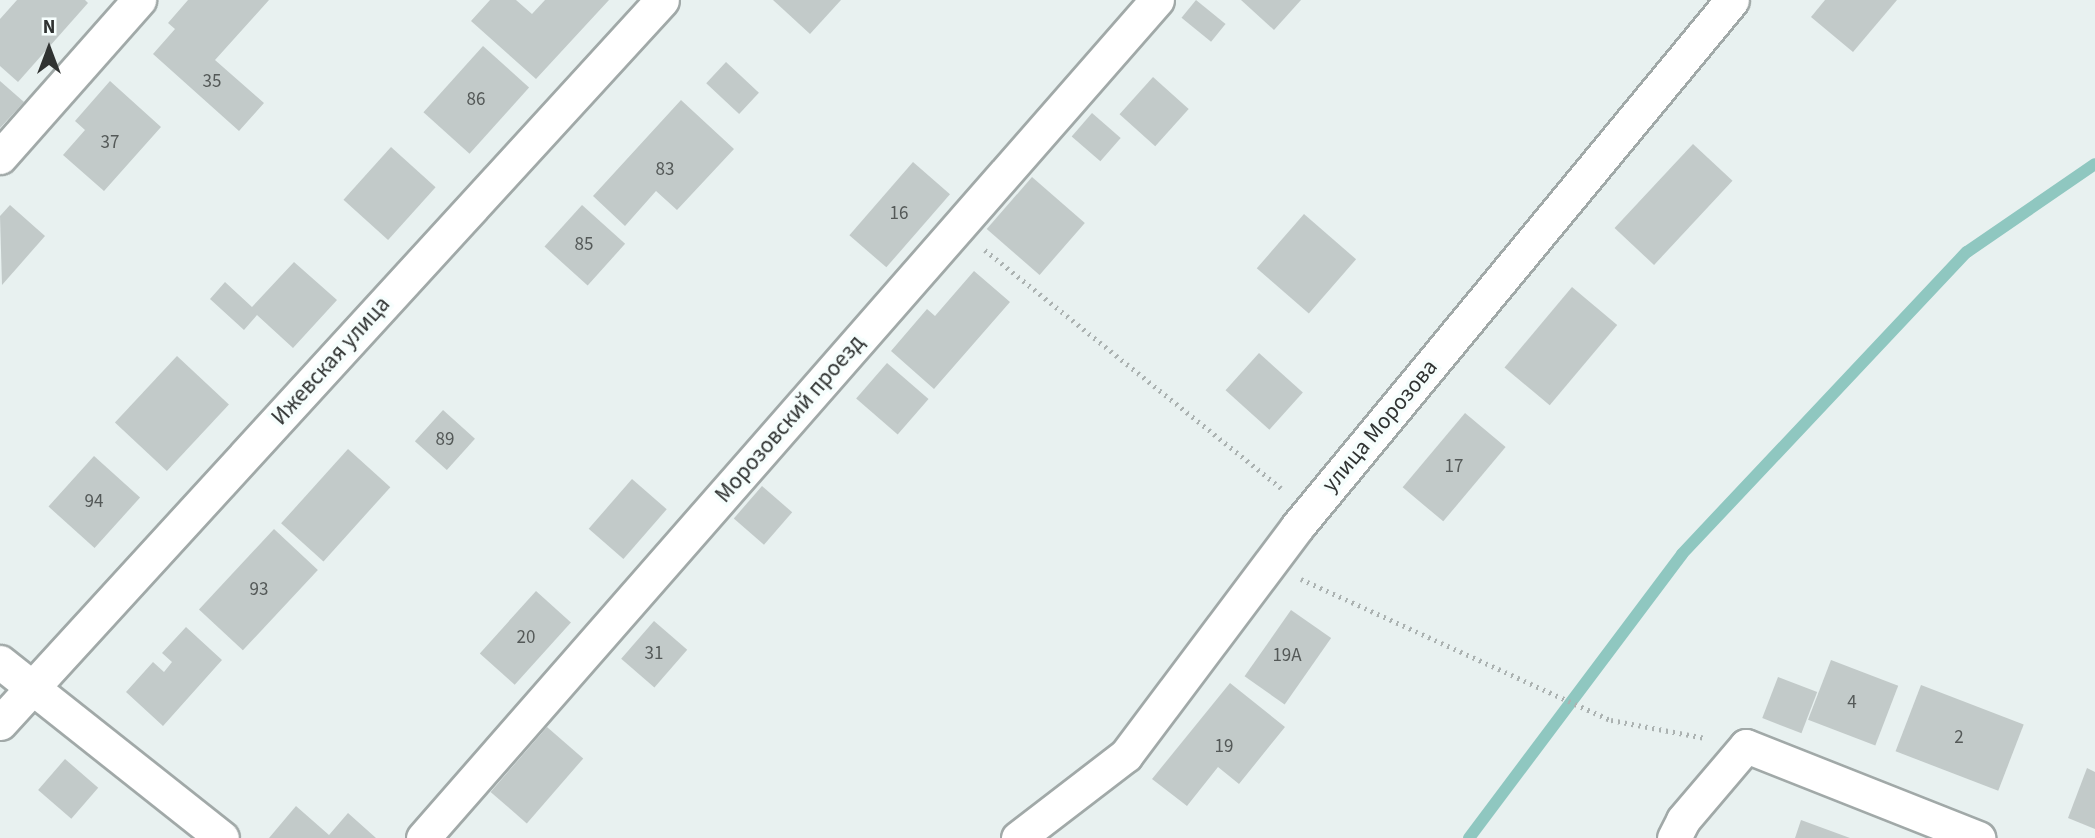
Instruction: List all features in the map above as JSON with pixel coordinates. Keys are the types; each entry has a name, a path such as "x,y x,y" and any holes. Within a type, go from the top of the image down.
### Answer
{"street":[{"path":"0,157 139,0"},
{"name":"Ижевская улица","path":"0,723 662,0"},
{"name":"Морозовский проезд","path":"423,838 1157,0"},
{"name":"улица Морозова","path":"1018,838 1126,755 1310,511 1732,0"},
{"path":"0,662 222,838"},
{"path":"1674,838 1683,820 1746,746 1978,838"}],"path":[{"path":"957,228 1310,511"},
{"path":"1269,564 1611,720 1746,746"}],"building":[{"path":"17,0 85,0 88,3 18,82 0,66 0,19"},
{"path":"188,0 269,0 215,60 264,103 239,131 153,54 175,29 168,23"},
{"path":"490,0 516,0 532,14 545,0 609,0 536,79 471,21"},
{"path":"773,0 841,0 810,34"},
{"path":"1196,0 1226,24 1211,42 1182,18"},
{"path":"1241,0 1301,0 1274,30"},
{"path":"1825,0 1897,0 1853,52 1811,17"},
{"path":"483,46 529,87 470,154 423,112"},
{"path":"726,62 759,93 739,114 706,83"},
{"path":"1153,77 1189,109 1155,146 1120,114"},
{"path":"0,81 24,102 0,128"},
{"path":"110,81 161,127 104,191 63,155 85,130 75,121"},
{"path":"681,100 734,149 677,210 656,191 625,226 593,196"},
{"path":"1092,113 1121,138 1100,161 1072,136"},
{"path":"1693,144 1732,181 1654,265 1615,228"},
{"path":"391,147 436,187 388,240 343,200"},
{"path":"913,162 950,194 886,267 849,235"},
{"path":"1032,177 1085,223 1040,275 987,229"},
{"path":"10,205 45,236 2,285 0,216"},
{"path":"582,205 625,244 588,285 545,247"},
{"path":"1304,214 1356,259 1309,314 1257,268"},
{"path":"294,262 337,300 293,348 257,315 244,330 210,299 225,282 252,307"},
{"path":"974,271 1010,302 934,389 891,351 927,309 935,316"},
{"path":"1572,287 1617,325 1550,405 1505,367"},
{"path":"1259,353 1303,392 1269,430 1226,390"},
{"path":"177,356 229,404 167,471 115,423"},
{"path":"887,363 929,399 898,435 856,398"},
{"path":"443,410 475,439 447,470 415,441"},
{"path":"1465,413 1506,447 1443,521 1403,487"},
{"path":"348,449 390,487 323,561 281,523"},
{"path":"94,456 140,497 95,548 48,507"},
{"path":"632,479 667,509 623,559 589,529"},
{"path":"762,486 792,512 764,545 734,518"},
{"path":"274,529 318,570 243,650 199,609"},
{"path":"536,591 571,622 515,685 480,653"},
{"path":"1291,610 1331,638 1285,704 1245,676"},
{"path":"654,621 687,650 654,688 621,659"},
{"path":"186,627 222,660 163,726 126,692 153,662 164,672 172,662 162,653"},
{"path":"1831,660 1898,686 1875,746 1808,720"},
{"path":"1778,677 1817,692 1801,733 1762,718"},
{"path":"1230,683 1285,727 1239,784 1218,767 1187,806 1152,779"},
{"path":"1921,685 2024,724 1998,791 1896,751"},
{"path":"547,727 583,758 527,823 491,792"},
{"path":"65,759 98,788 71,819 38,790"},
{"path":"2087,768 2095,772 2095,829 2068,818"},
{"path":"296,806 329,835 348,813 376,838 269,838"},
{"path":"1801,820 1850,838 1795,838"}],"waterway":[{"path":"1469,838 1682,554 1967,252 2095,164"}]}
